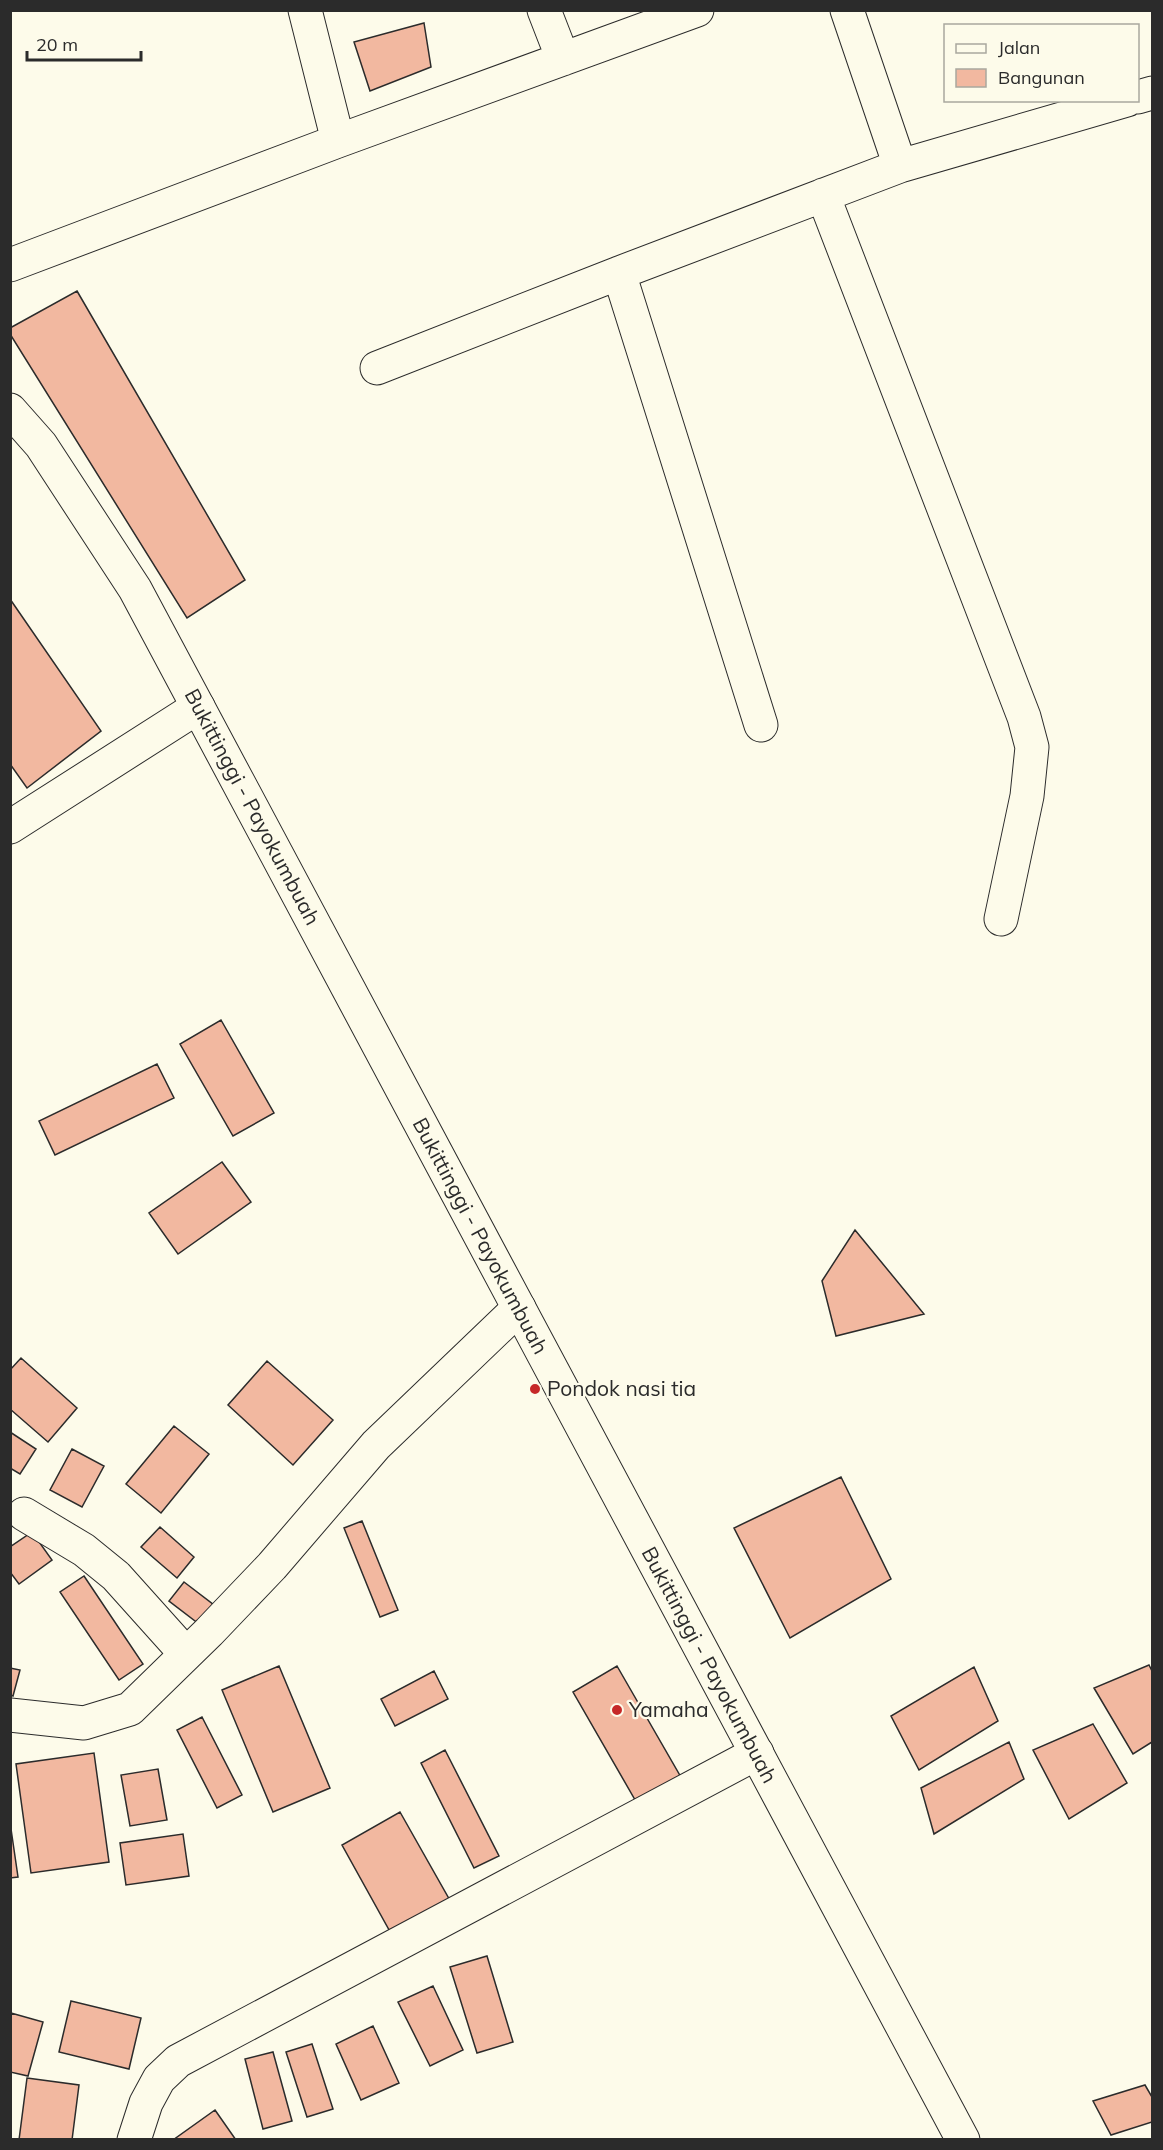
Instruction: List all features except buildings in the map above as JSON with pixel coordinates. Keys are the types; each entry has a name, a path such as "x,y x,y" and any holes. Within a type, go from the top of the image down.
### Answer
{"street":[{"path":"305,10 338,141"},
{"path":"544,10 563,59"},
{"path":"847,10 900,166"},
{"path":"10,265 681,13"},
{"path":"377,368 900,166 1120,102"},
{"path":"823,195 1020,706 1032,747 1027,796 1001,919"},
{"path":"619,273 761,724"},
{"name":"Bukittinggi - Payokumbuah","path":"10,410 41,445 135,589 757,1753 957,2138"},
{"path":"10,826 198,707"},
{"path":"10,1715 84,1723 130,1709 272,1566 376,1445 519,1308"},
{"path":"24,1514 84,1550 116,1576 186,1654"},
{"path":"134,2139 146,2103 159,2079 178,2061 757,1753"}],"place":[{"name":"Pondok nasi tia","path":"535,1389"},
{"name":"Yamaha","path":"617,1710"}]}
